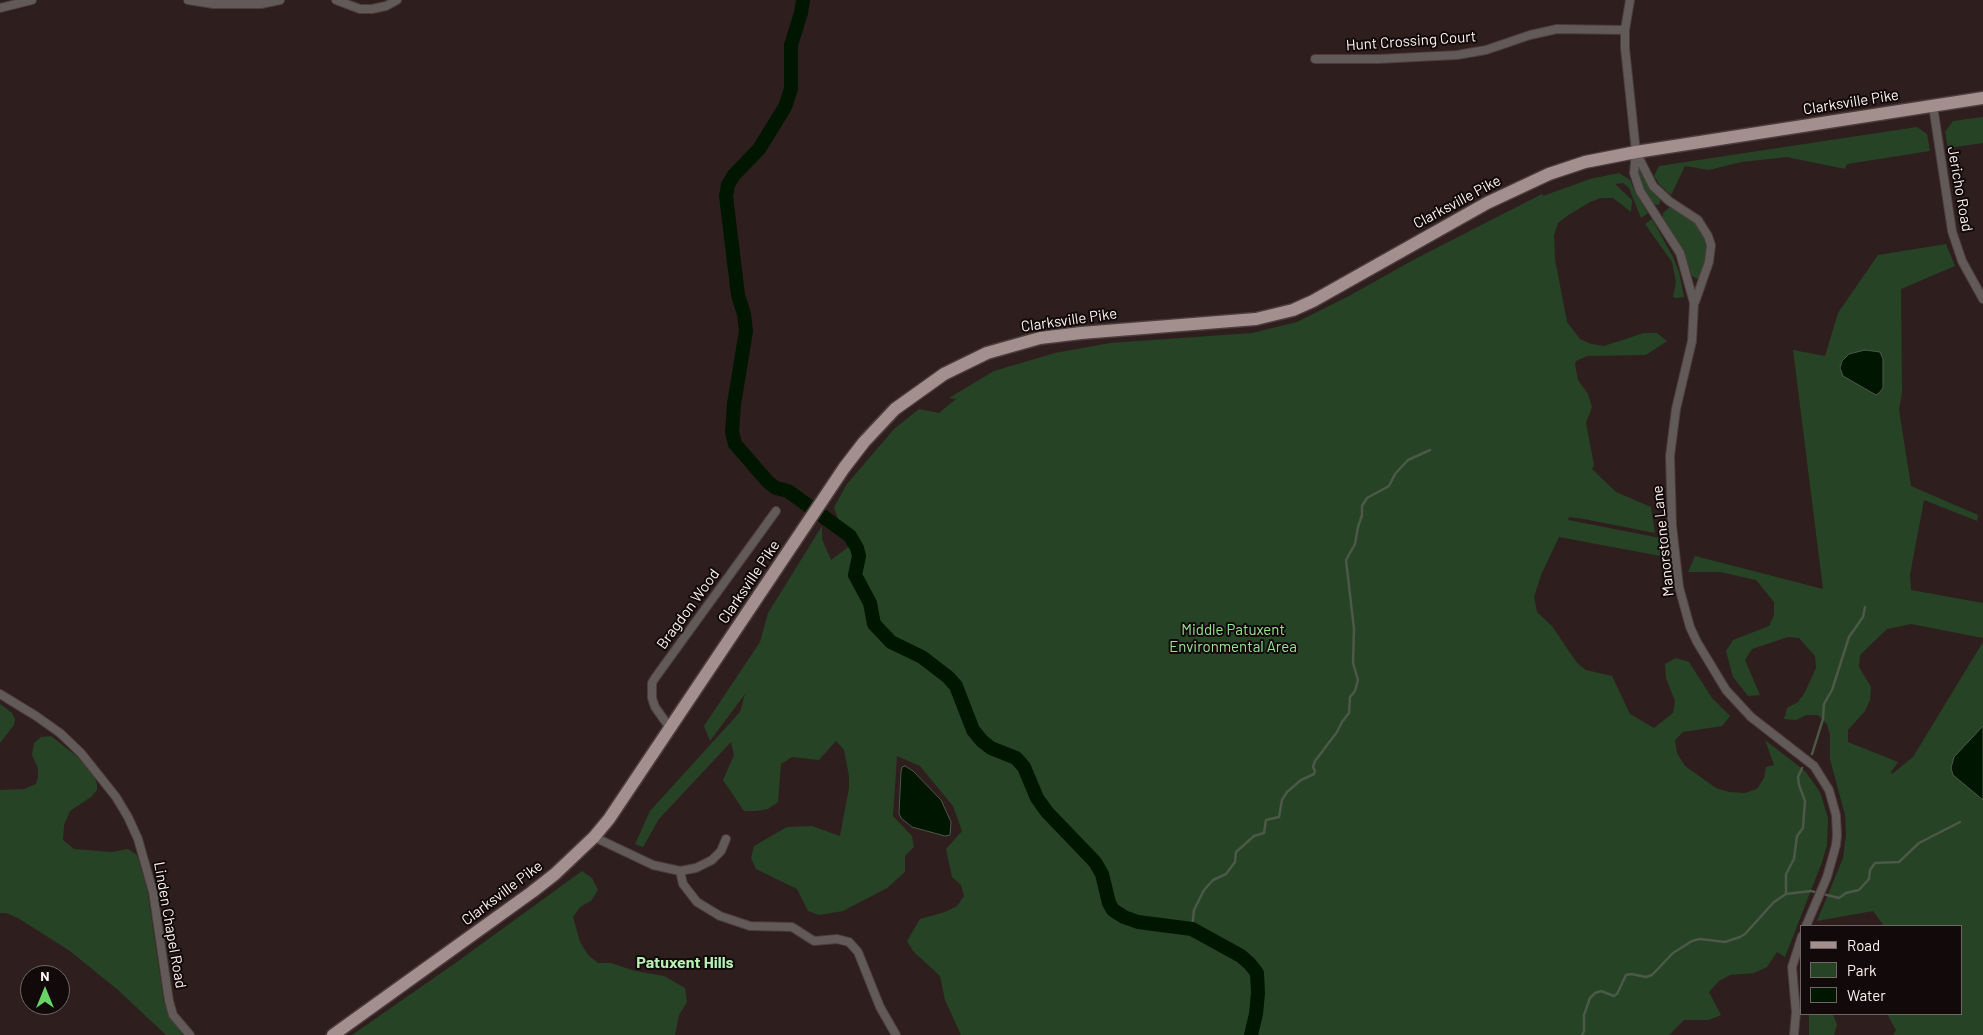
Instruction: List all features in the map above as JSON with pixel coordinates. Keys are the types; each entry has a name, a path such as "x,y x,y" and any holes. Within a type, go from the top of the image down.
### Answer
{"main road":[{"name":"Clarksville Pike","path":"334,1035 532,892 555,874 594,837 609,819 826,495 864,442 895,410 922,388 944,374 987,353 1023,342 1058,335 1228,322 1256,319 1294,310 1487,203 1532,181 1585,162 1636,152 1983,98"}],"street":[{"path":"0,8 32,0"},
{"path":"188,0 213,4 261,4 280,0"},
{"path":"336,0 360,9 386,6 397,0"},
{"path":"1630,0 1625,30 1626,60 1636,152"},
{"name":"Hunt Crossing Court","path":"1315,59 1378,59 1457,54 1486,50 1530,35 1557,29 1625,30"},
{"name":"Jericho Road","path":"1933,106 1952,231 1962,261 1983,299"},
{"name":"Manorstone Lane","path":"1636,152 1634,173 1637,182 1647,203 1680,254 1694,303"},
{"name":"Manorstone Lane","path":"1636,152 1653,186 1669,201 1698,220 1711,245 1709,262 1694,303 1692,341 1676,409 1670,456 1671,517 1679,587 1690,626 1697,642 1726,690 1751,717 1814,766 1829,790 1836,815 1837,835 1834,856 1806,925"},
{"name":"Bragdon Wood","path":"670,728 655,707 652,698 652,683 776,511"},
{"name":"Linden Chapel Road","path":"0,694 36,716 81,752 120,803 138,839 153,892 169,1001 174,1015 190,1035"},
{"path":"594,837 653,865 680,871 696,868 712,860 721,851 726,839"},
{"path":"680,871 684,884 697,902 720,916 750,926 792,928 814,941 836,939 849,942 854,946 861,958 884,1016 896,1035"},
{"path":"1794,1035 1796,1012 1792,967 1800,942"}],"green space":[{"path":"1983,117 1983,143 1948,148 1945,132 1953,121"},
{"path":"1917,127 1927,134 1930,151 1847,164 1845,169 1787,157 1741,162 1709,170 1685,166 1671,195 1660,185 1654,176 1659,166"},
{"path":"1640,169 1647,183 1660,199 1658,205 1653,204 1644,190 1637,170"},
{"name":"Middle Patuxent Environmental Area","path":"1619,173 1630,180 1648,213 1641,218 1629,188 1623,183 1615,184 1632,200 1631,212 1613,198 1601,198 1590,202 1567,216 1558,223 1554,235 1555,259 1567,322 1580,339 1591,344 1604,346 1644,333 1657,333 1667,341 1646,355 1587,356 1576,361 1575,364 1578,380 1588,394 1592,407 1586,423 1594,465 1592,469 1616,492 1651,507 1655,533 1584,519 1569,517 1568,520 1665,539 1666,557 1559,537 1541,575 1534,597 1537,612 1552,626 1577,663 1586,670 1612,676 1630,714 1654,728 1673,713 1675,701 1666,678 1665,664 1676,658 1689,662 1712,698 1730,716 1722,726 1683,732 1675,740 1677,753 1685,766 1716,788 1729,792 1745,793 1757,789 1764,778 1766,767 1774,765 1765,740 1805,771 1820,792 1828,818 1827,845 1785,957 1777,952 1767,967 1754,973 1730,975 1719,981 1709,992 1721,1015 1709,1020 1684,1020 1669,1035 961,1035 945,1000 940,976 913,951 907,941 920,919 945,912 957,906 964,896 961,885 952,877 946,849 962,831 953,806 920,766 897,756 893,816 912,836 914,847 905,856 905,872 887,888 843,911 819,915 808,911 797,889 756,869 751,858 754,846 787,827 812,826 840,836 849,788 849,776 844,750 836,741 819,760 792,757 781,764 778,802 768,809 757,811 744,811 723,780 734,755 731,742 659,819 643,847 635,844 650,811 740,712 745,694 710,741 704,726 760,642 768,613 822,526 822,539 831,560 855,542 839,522 834,507 847,484 894,429 919,409 939,413 956,399 949,398 994,371 1055,353 1110,343 1252,333 1297,322 1542,194 1543,196 1590,179"},
{"path":"1670,207 1673,207 1694,221 1704,236 1707,260 1700,277 1697,279 1692,276 1679,244 1663,218 1663,213"},
{"path":"1652,219 1673,257 1679,272 1684,297 1673,297 1676,282 1672,262 1645,224"},
{"path":"1946,244 1955,266 1901,289 1902,392 1899,410 1911,486 1978,515 1977,521 1924,500 1910,575 1911,590 1983,603 1983,638 1911,624 1887,629 1860,655 1859,667 1871,687 1870,700 1865,711 1848,730 1848,742 1898,762 1891,772 1892,774 1913,757 1983,642 1983,1035 1893,1035 1896,1030 1888,1015 1963,1015 1963,925 1883,925 1873,911 1817,921 1843,858 1846,834 1845,815 1830,759 1830,735 1827,724 1818,715 1806,715 1796,720 1784,719 1787,708 1798,702 1805,692 1816,668 1815,656 1799,638 1788,637 1752,649 1745,660 1760,695 1748,696 1733,677 1726,651 1733,640 1769,626 1774,615 1774,602 1756,580 1720,572 1688,572 1695,556 1823,589 1793,350 1825,356 1838,313 1878,255"},
{"path":"0,704 12,713 15,719 14,725 0,743"},
{"path":"51,736 78,757 94,776 97,784 97,790 91,797 70,811 64,825 63,840 74,849 112,852 128,849 137,855 147,889 164,1003 183,1035 166,1035 118,990 70,951 18,918 6,913 0,913 0,790 24,789 36,784 38,768 32,755 34,743 41,737"},
{"path":"582,871 592,878 598,890 591,901 580,907 573,917 580,942 588,955 598,963 611,963 635,971 664,976 685,988 687,1002 679,1015 675,1035 352,1035 454,964"},
{"path":"1809,1015 1833,1015 1837,1025 1834,1035 1809,1035"}],"water":[{"path":"1865,350 1880,352 1883,359 1883,388 1876,395 1843,376 1840,368 1842,361 1849,354"},
{"path":"1983,726 1983,800 1953,775 1951,768 1954,757"},
{"path":"905,766 913,771 941,800 951,822 950,835 945,836 912,827 901,818 899,813 901,772 902,767"}],"waterway":[{"path":"803,0 791,45 791,89 785,107 759,149 734,175 728,185 726,196 738,295 744,314 746,331 734,404 732,432 735,444 768,482 776,488 788,491 850,536 859,556 855,575 870,603 874,624 891,642 922,657 948,677 956,686 973,730 982,741 991,748 1016,758 1024,767 1037,798 1047,812 1095,862 1102,874 1109,903 1113,910 1124,917 1138,922 1192,929 1241,956 1250,964 1257,973 1258,993 1251,1035"},
{"path":"1192,929 1194,910 1204,890 1213,880 1226,874 1235,862 1236,852 1254,836 1264,833 1266,820 1279,817 1282,800 1287,792 1301,780 1314,774 1313,767 1315,761 1349,713 1350,697 1355,691 1358,680 1353,663 1354,629 1346,560 1355,544 1362,515 1362,506 1367,498 1389,486 1395,474 1408,460 1430,450"},
{"path":"1812,754 1823,719 1824,704 1832,690 1849,637 1863,617 1865,607"},
{"path":"1786,894 1786,874 1794,859 1797,836 1803,828 1805,801 1798,777 1802,768"},
{"path":"1582,1035 1584,1031 1584,1015 1590,998 1595,993 1601,991 1614,996 1617,994 1626,975 1646,977 1652,975 1673,953 1692,941 1700,939 1725,942 1740,937 1774,902 1786,894 1811,891 1839,898 1846,893 1859,890 1869,879 1870,870 1875,863 1899,862 1919,843 1960,822"}],"district":[{"name":"Patuxent Hills","path":"685,963"}]}
